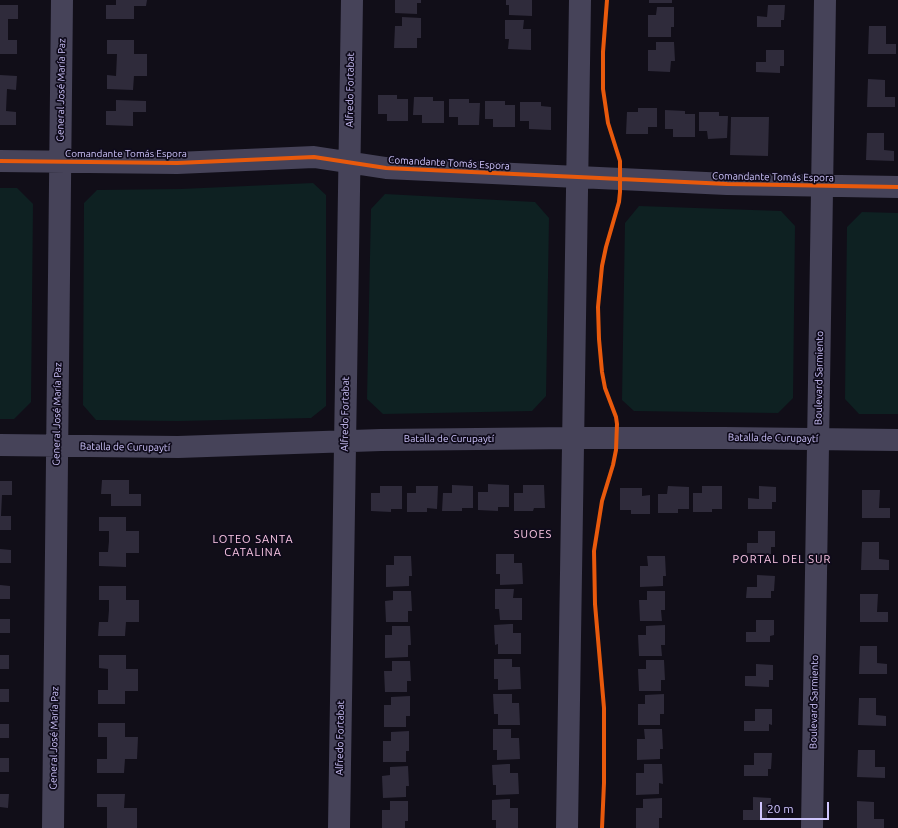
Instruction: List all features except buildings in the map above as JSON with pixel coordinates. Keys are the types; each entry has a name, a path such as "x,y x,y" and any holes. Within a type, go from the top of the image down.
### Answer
{"street":[{"name":"General José María Paz","path":"53,828 62,0"},
{"name":"Alfredo Fortabat","path":"339,828 352,0"},
{"path":"566,828 580,0"},
{"name":"Boulevard Sarmiento","path":"812,828 825,0"},
{"name":"Comandante Tomás Espora","path":"0,161 177,163 314,157 386,168 727,184 898,187"},
{"name":"Batalla de Curupaytí","path":"0,445 178,447 381,440 573,438 898,440"}],"green space":[{"path":"313,183 326,195 326,406 311,418 178,421 96,420 83,405 84,203 97,190 181,189"},
{"path":"0,188 17,188 33,204 31,402 14,419 0,419"},
{"path":"385,194 535,202 549,218 546,396 532,411 383,414 367,399 371,209"},
{"path":"639,206 781,211 795,226 793,398 778,413 634,411 622,400 625,223"},
{"path":"862,212 898,213 898,414 859,414 845,399 847,227"}],"cycle path":[{"path":"602,828 604,783 604,708 595,604 594,551 602,501 616,450 617,424 616,417 605,388 602,372 598,307 602,266 619,202 620,192 620,161 608,123 603,89 603,52 607,0"},
{"path":"0,161 177,163 314,157 386,168 727,184 898,187"}],"district":[{"name":"SUOES","path":"533,534"},
{"name":"LOTEO SANTA CATALINA","path":"253,545"},
{"name":"PORTAL DEL SUR","path":"782,559"}]}
